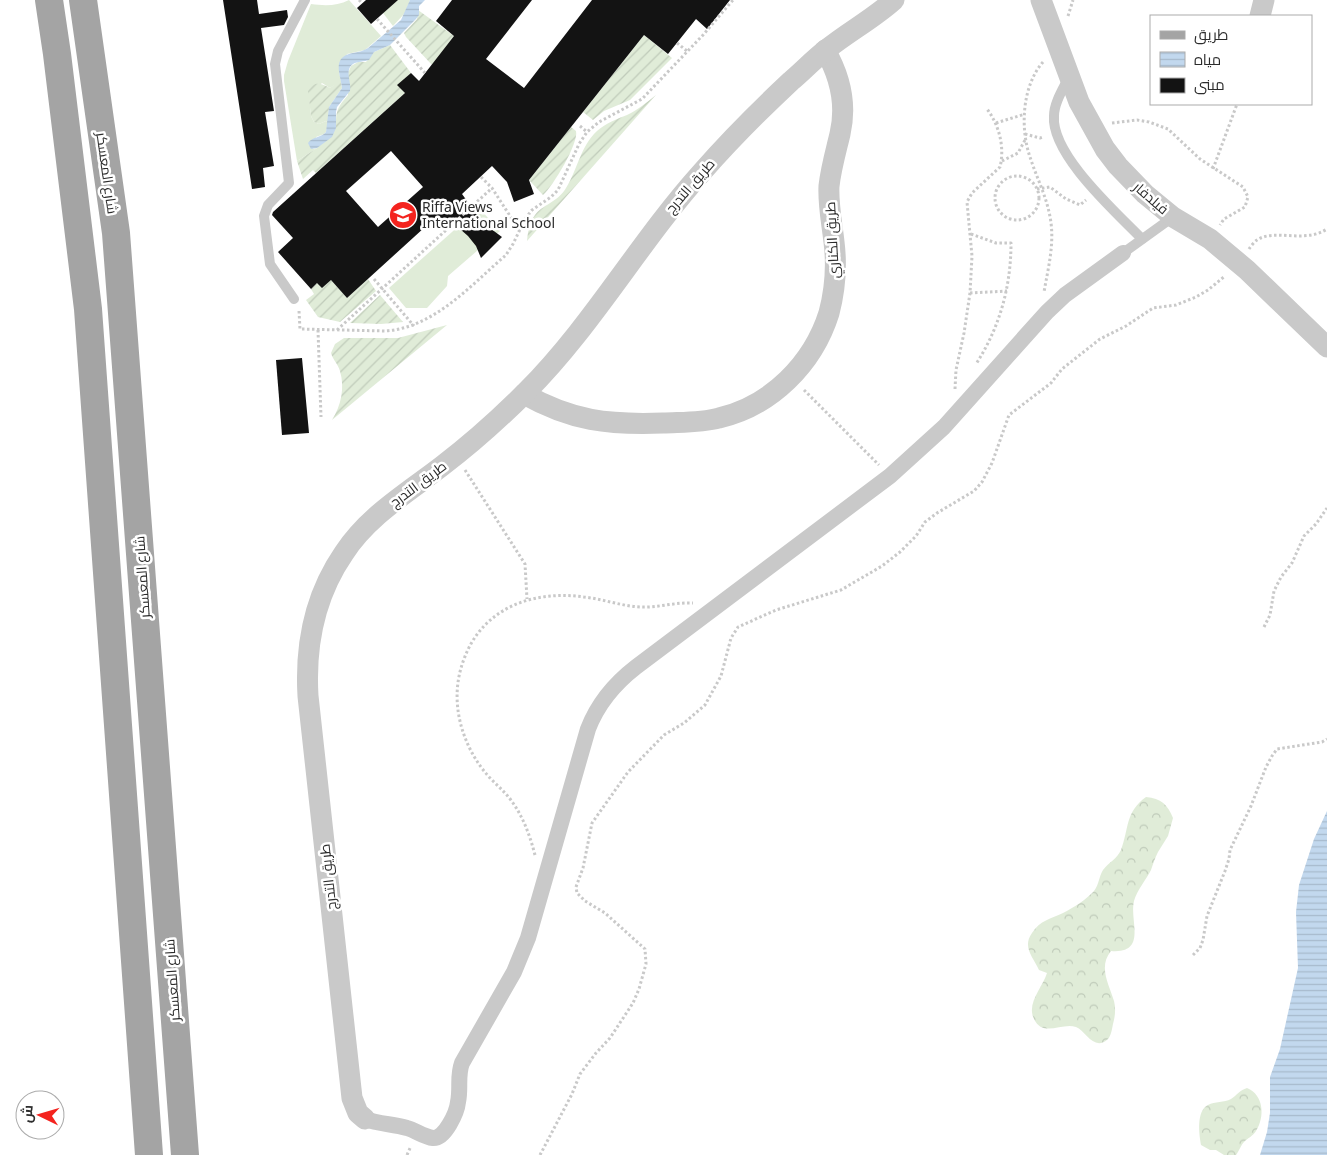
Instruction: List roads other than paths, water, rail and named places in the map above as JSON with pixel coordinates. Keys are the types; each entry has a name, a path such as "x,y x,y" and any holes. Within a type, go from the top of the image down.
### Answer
{"main road":[{"path":"49,0 58,54 88,309 149,1155"},
{"name":"شارع المعسكر","path":"83,0 116,233 185,1155"}],"street":[{"name":"طريق التدرج","path":"365,1118 358,1113 352,1098 308,696 307,674 311,632 326,584 344,552 357,534 385,508 456,456 524,394 574,339 672,206 759,112 825,50 874,17 894,0"},
{"name":"فيلدفار","path":"1041,0 1068,77 1079,102 1105,149 1131,180 1173,217 1210,239 1247,270 1327,346"},
{"path":"1260,15 1264,0"},
{"name":"طريق الكناري","path":"524,394 561,412 596,421 631,424 702,421 734,414 748,408 764,400 792,377 814,348 822,332 828,314 835,278 836,259 829,206 829,187 831,168 840,134 843,102 837,75 825,50"},
{"path":"365,1118 374,1123 406,1128 430,1137 438,1137 444,1132 458,1104 458,1078 462,1063 511,978 528,938 593,717 606,696 625,675 890,476 944,427 1064,295 1123,253"}],"lane":[{"path":"294,299 270,264 264,216 268,206 289,183 290,178 275,64 278,51 305,0"},
{"path":"1068,77 1054,113 1056,130 1063,148 1076,168 1095,191 1142,239"},
{"path":"1123,253 1173,217"}],"water":[{"path":"410,0 425,0 419,6 419,15 390,45 374,52 369,60 355,63 350,67 350,91 337,107 336,128 332,137 317,148 311,149 308,143 326,132 329,107 342,88 339,68 341,60 344,56 368,48 401,20"},
{"path":"1327,811 1327,1155 1260,1155 1270,1113 1270,1077 1280,1049 1298,968 1296,912 1299,885 1314,839"}],"place":[{"name":"Riffa Views International School","path":"403,215"}]}
